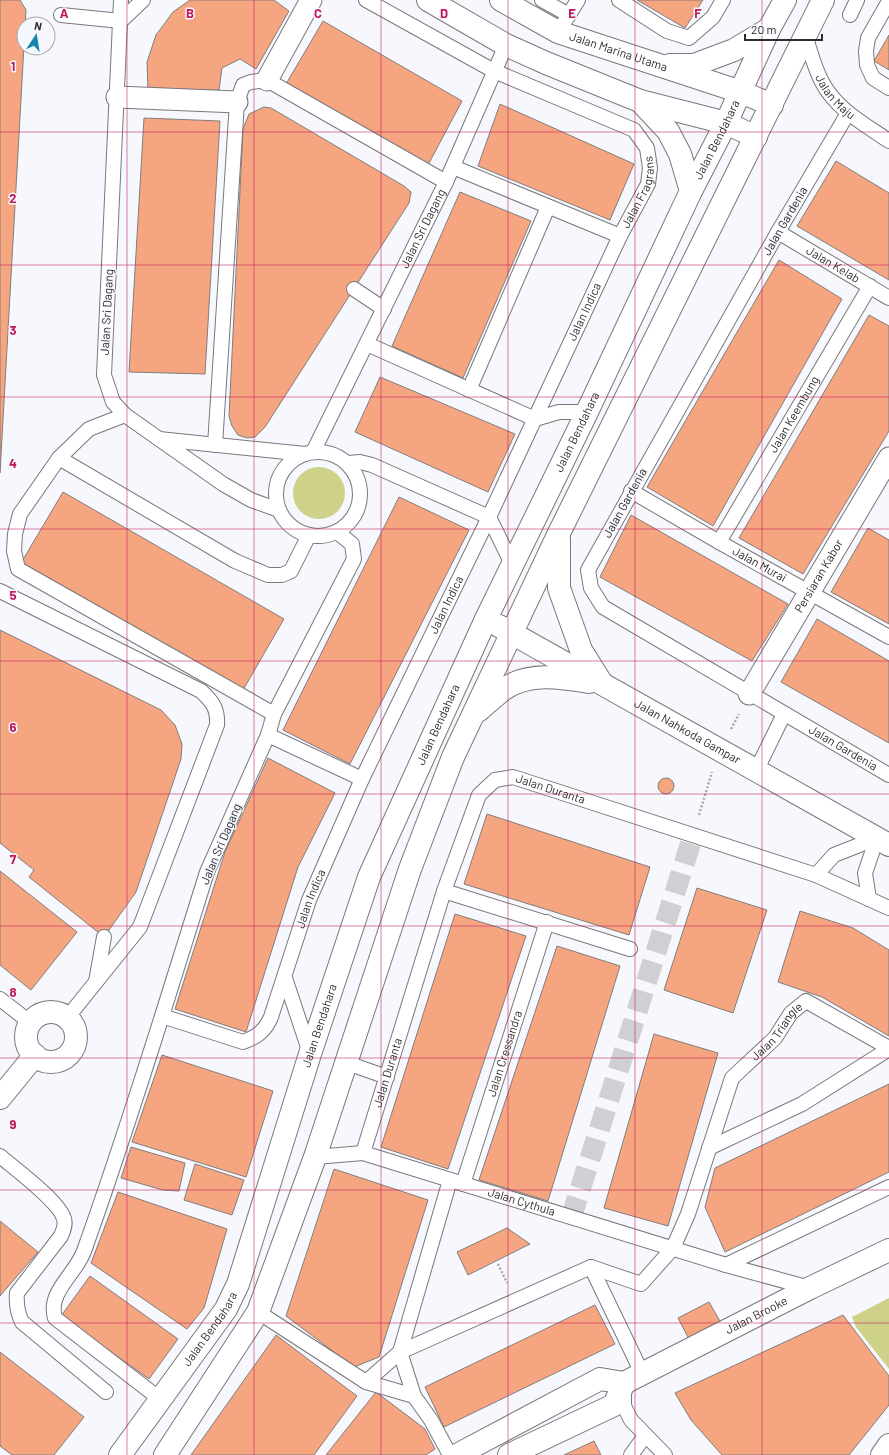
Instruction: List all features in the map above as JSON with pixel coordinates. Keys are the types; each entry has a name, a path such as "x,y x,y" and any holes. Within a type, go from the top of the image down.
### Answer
{"street":[{"path":"267,80 311,0"},
{"path":"428,0 506,45 640,101 726,123 756,137"},
{"name":"Jalan Marina Utama","path":"501,0 563,24 655,65 741,92 772,105"},
{"name":"Jalan Bendahara","path":"120,1455 226,1309 238,1284 310,1054 368,877 512,564 587,412 691,191 741,92 769,29 785,0"},
{"path":"166,1455 258,1312 315,1157 410,869 453,757 559,533 823,0"},
{"path":"655,65 694,65 734,50 769,29"},
{"path":"117,98 237,102"},
{"path":"640,101 668,132 680,154 691,191"},
{"name":"Persiaran Kabor","path":"749,694 808,592 889,458"},
{"path":"559,533 558,588 581,650 602,684"},
{"name":"Jalan Nahkoda Gampar","path":"486,619 883,842"},
{"path":"472,715 505,688 531,678 557,677 602,684"},
{"path":"52,1012 67,1018 76,1032 76,1040 69,1054 54,1062 46,1061 34,1055 27,1044 28,1029 31,1023 40,1015 52,1012"},
{"path":"0,1098 34,1055"},
{"name":"Jalan Brooke","path":"633,1378 810,1288 889,1250"},
{"path":"457,1455 600,1379 633,1378"},
{"path":"509,1455 614,1405 633,1378"},
{"path":"882,1455 889,1445"}],"lane":[{"name":"Jalan Sri Dagang","path":"121,0 122,21 104,375 114,402 125,416 156,439 223,484 251,500 279,510"},
{"path":"61,15 122,21 143,0"},
{"name":"Jalan Fragrans","path":"366,0 494,71 634,130 647,148 650,168 648,184 620,236 453,167"},
{"path":"542,0 563,24 578,0"},
{"path":"619,0 667,31 689,38 712,17 723,0"},
{"path":"850,15 857,0"},
{"path":"889,2 868,38 866,51 867,65 873,78 889,88"},
{"name":"Jalan Maju","path":"805,35 822,82 831,96 848,113 889,140"},
{"name":"Jalan Sri Dagang","path":"309,453 367,344 446,182 506,45"},
{"path":"215,445 237,102 243,85 251,82 267,80 446,182"},
{"name":"Jalan Gardenia","path":"848,113 778,232 631,491 588,570 591,588 603,607 889,775"},
{"path":"469,390 548,207"},
{"name":"Jalan Kelab","path":"778,232 889,298"},
{"name":"Jalan Indica","path":"285,978 309,900 362,779 489,517 620,236"},
{"name":"Jalan Keembung","path":"719,542 870,286"},
{"path":"354,289 384,309"},
{"path":"367,344 535,419 559,412 587,412"},
{"path":"125,416 88,429 58,458 20,514 15,534 14,552 18,569 274,714"},
{"path":"156,439 309,453 326,452 337,456 348,463 356,474 360,487 360,500 356,513 348,524 337,532 323,536 309,535 296,530 286,522 279,510 276,499 276,487 286,466 309,453"},
{"path":"58,458 235,561 268,575 282,576 291,571 309,535"},
{"path":"348,463 360,462 372,465 489,517 512,564"},
{"name":"Jalan Murai","path":"631,491 889,637"},
{"name":"Jalan Sri Dagang","path":"160,1399 55,1318 52,1308 56,1296 82,1254 111,1177 207,872 268,735 274,714 354,559 352,544 337,532"},
{"path":"0,591 201,691 212,701 218,713 217,725 140,928 67,1018"},
{"path":"756,771 784,714"},
{"path":"268,735 362,779"},
{"name":"Jalan Duranta","path":"363,1153 444,891 479,795 495,780 513,777 816,875 889,908"},
{"path":"816,875 834,855 883,842"},
{"path":"869,898 865,873 883,842"},
{"path":"444,891 630,948"},
{"name":"Jalan Cressandra","path":"400,1352 456,1182 547,922"},
{"path":"95,985 104,937"},
{"path":"285,978 310,1054"},
{"path":"162,1016 243,1042 254,1038 266,1029 285,978"},
{"path":"0,999 31,1023"},
{"name":"Jalan Triangle","path":"591,1267 640,1284 673,1248 688,1214 709,1148 732,1078 775,1038 791,1013 806,1001 889,1048 802,1104 709,1148"},
{"path":"347,1063 387,1076"},
{"name":"Jalan Cythula","path":"315,1157 363,1153 726,1265 810,1288"},
{"path":"0,1156 53,1202 64,1219 64,1227 61,1236 17,1293 16,1303 18,1314 22,1322 106,1392"},
{"path":"726,1265 889,1187"},
{"path":"366,1382 400,1352 591,1267 633,1378 624,1406 631,1420 665,1455"},
{"path":"258,1312 366,1382 414,1396"},
{"path":"400,1352 414,1396 431,1420 450,1455"},
{"path":"631,1455 645,1436"}],"green space":[{"path":"314,467 324,467 338,474 345,488 345,498 338,512 324,519 314,519 304,515 297,508 293,498 293,488 297,478 304,471"},
{"path":"889,1298 889,1369 856,1327 852,1317"}],"building":[{"path":"0,0 20,0 26,10 26,16 16,16 16,56 23,56 0,473"},
{"path":"190,0 274,0 289,11 256,69 240,59 222,68 219,90 148,90 147,62 156,35 173,12"},
{"path":"637,0 703,0 685,28"},
{"path":"323,21 462,101 428,165 286,84"},
{"path":"889,35 889,70 874,61"},
{"path":"500,104 634,164 610,220 478,166"},
{"path":"264,107 271,108 404,186 411,192 409,203 265,427 255,437 247,438 238,435 232,426 229,416 243,129 249,114"},
{"path":"144,118 220,121 205,374 129,372"},
{"path":"836,161 889,193 889,280 797,226"},
{"path":"460,192 531,221 463,378 392,346"},
{"path":"779,260 842,299 713,526 647,487"},
{"path":"869,315 889,326 889,431 803,574 739,538"},
{"path":"380,377 515,434 488,492 355,432"},
{"path":"63,492 284,619 243,690 21,563"},
{"path":"399,497 469,530 350,764 283,730"},
{"path":"631,515 788,604 752,661 600,577"},
{"path":"868,528 889,540 889,624 831,592"},
{"path":"817,619 889,661 889,743 781,682"},
{"path":"0,630 161,710 175,725 182,744 181,759 136,892 104,937 29,877 34,870 0,843"},
{"path":"268,758 335,793 298,867 246,1032 175,1009 225,852"},
{"path":"663,778 669,778 674,783 672,792 669,794 663,794 658,789 658,783"},
{"path":"487,814 650,867 629,935 464,884"},
{"path":"0,871 77,932 31,990 0,965"},
{"path":"697,888 767,910 733,1013 664,990"},
{"path":"800,911 853,928 889,950 889,1036 822,997 778,982"},
{"path":"455,914 526,936 448,1169 381,1147"},
{"path":"557,946 620,966 548,1201 479,1180"},
{"path":"654,1034 718,1053 668,1226 604,1208"},
{"path":"162,1055 273,1091 246,1177 132,1142"},
{"path":"889,1084 889,1172 725,1252 705,1207 715,1168"},
{"path":"131,1147 185,1163 179,1191 163,1190 121,1178"},
{"path":"195,1164 244,1180 232,1215 184,1200"},
{"path":"334,1169 428,1200 379,1357 354,1367 286,1316"},
{"path":"118,1192 227,1229 204,1308 187,1329 91,1263"},
{"path":"0,1221 38,1252 0,1296"},
{"path":"507,1228 530,1244 468,1275 457,1252"},
{"path":"90,1276 178,1339 149,1379 61,1316"},
{"path":"709,1302 721,1323 689,1339 678,1318"},
{"path":"595,1305 615,1344 444,1427 425,1387"},
{"path":"843,1315 889,1376 889,1405 849,1455 722,1455 691,1420 675,1393"},
{"path":"276,1335 357,1396 314,1455 191,1455"},
{"path":"0,1352 84,1417 54,1455 12,1455 0,1446"},
{"path":"376,1392 425,1429 435,1449 426,1455 326,1455"},
{"path":"594,1441 601,1455 564,1455"}],"tunnel":[{"path":"571,1218 693,836"}]}
